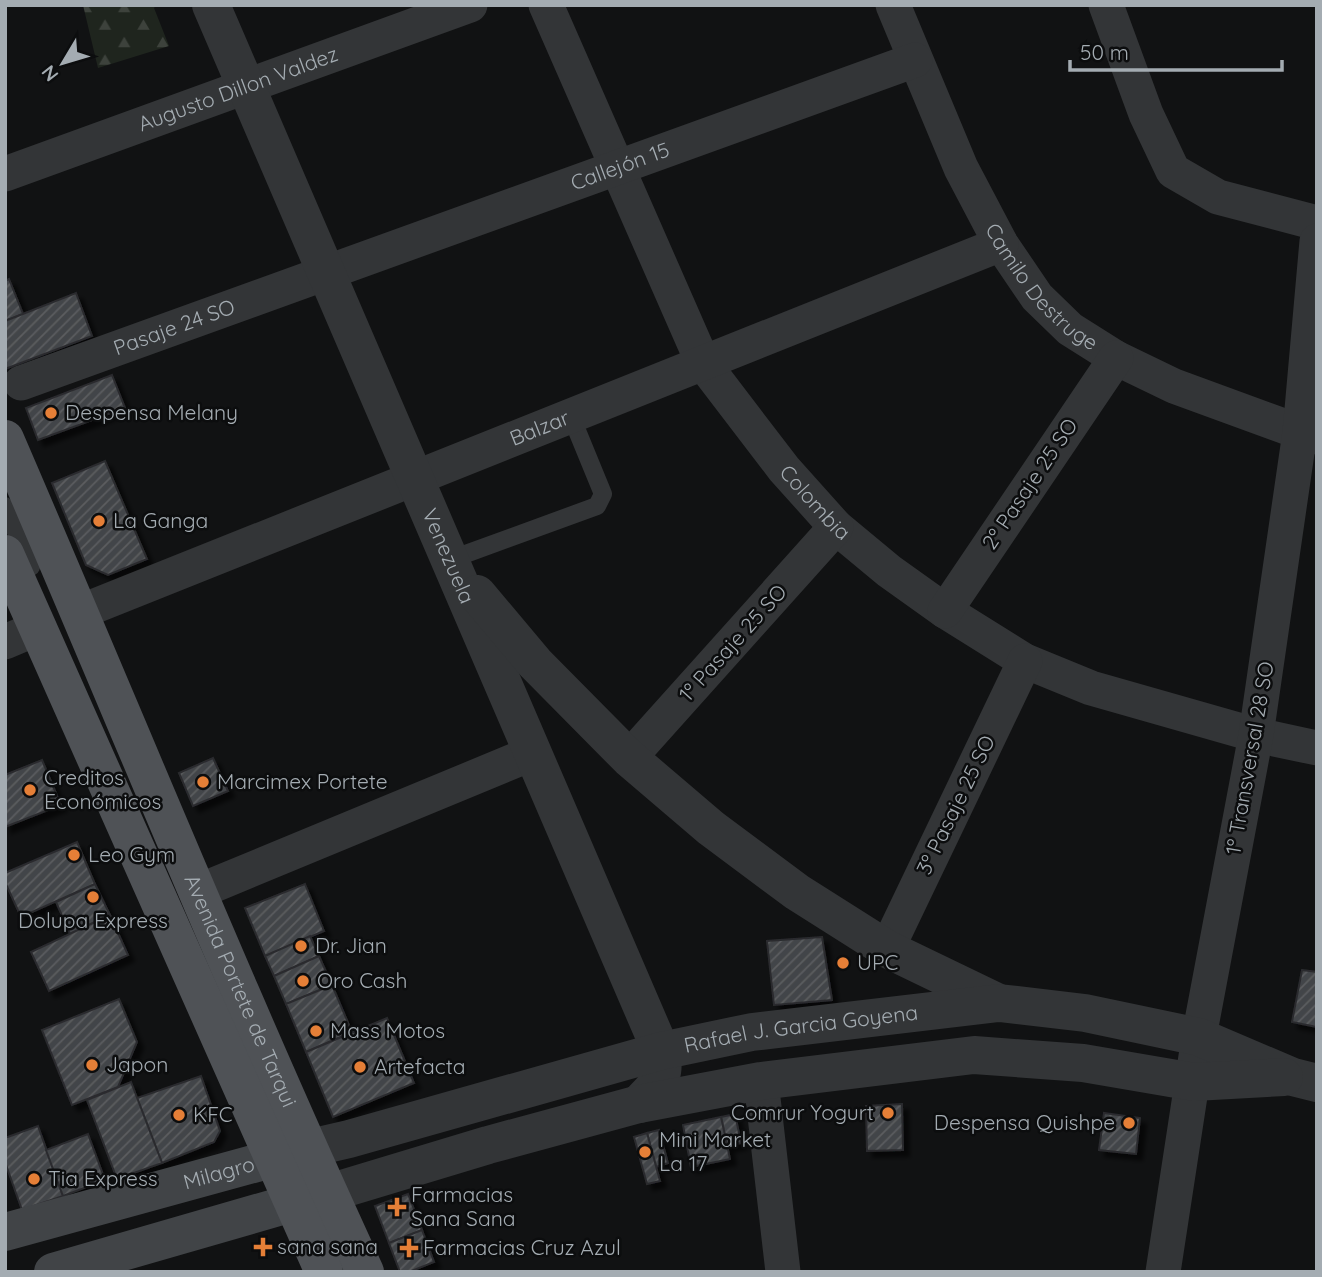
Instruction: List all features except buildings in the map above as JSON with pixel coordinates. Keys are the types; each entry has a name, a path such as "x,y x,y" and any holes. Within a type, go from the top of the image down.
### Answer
{"main road":[{"name":"Avenida Portete de Tarqui","path":"5,439 197,892 291,1153 310,1198 324,1272"},
{"name":"Avenida Portete de Tarqui","path":"5,554 22,635 291,1153"},
{"name":"Milagro","path":"5,1232 291,1153"},
{"name":"Avenida Portete de Tarqui","path":"310,1198 365,1272"},
{"path":"53,1272 310,1198"}],"street":[{"name":"Venezuela","path":"211,5 661,1051"},
{"name":"Augusto Dillon Valdez","path":"5,174 470,5"},
{"name":"Colombia","path":"546,5 703,363 784,469 836,527 889,571 945,611 1025,661 1091,688 1256,736 1317,748"},
{"name":"Camilo Destruge","path":"893,5 961,169 1001,244 1037,297 1070,329 1116,358 1174,386 1308,434"},
{"path":"1106,5 1146,114 1173,171 1218,197 1317,223"},
{"name":"Callejón 15","path":"327,274 915,60"},
{"name":"1º Transversal 28 SO","path":"1163,1272 1199,1037 1256,736 1308,434 1317,241"},
{"name":"Balzar","path":"80,612 1001,244"},
{"name":"Pasaje 24 SO","path":"21,383 327,274"},
{"name":"2º Pasaje 25 SO","path":"945,611 1116,358"},
{"name":"1º Pasaje 25 SO","path":"629,758 836,527"},
{"path":"449,560 535,663 629,758 711,828 797,892 887,949 999,1003"},
{"name":"3º Pasaje 25 SO","path":"887,949 1025,661"},
{"path":"197,892 533,753"},
{"name":"Rafael J. Garcia Goyena","path":"291,1153 661,1051 752,1032 999,1003 1085,1013 1199,1037 1305,1080"},
{"path":"639,1104 663,1073 661,1051"},
{"name":"Rafael J. Garcia Goyena","path":"310,1198 639,1104 761,1081 974,1055 1083,1063 1194,1082 1305,1080"},
{"path":"761,1081 783,1272"}],"lane":[{"path":"449,560 597,506 603,494 571,416"},
{"name":"Avenida Portete de Tarqui","path":"5,464 291,1153"},
{"path":"5,506 38,582"},
{"name":"Avenida Portete de Tarqui","path":"87,697 291,1153"},
{"name":"Avenida Portete de Tarqui","path":"310,1198 336,1272"},
{"name":"Avenida Portete de Tarqui","path":"310,1198 352,1272"}],"green space":[{"path":"83,5 156,5 154,8 169,46 98,68"}],"place":[{"name":"Despensa Melany","path":"51,413"},
{"name":"La Ganga","path":"99,521"},
{"name":"Marcimex Portete","path":"203,782"},
{"name":"Creditos Económicos","path":"30,790"},
{"name":"Leo Gym","path":"74,855"},
{"name":"Dolupa Express","path":"93,897"},
{"name":"Dr. Jian","path":"301,946"},
{"name":"UPC","path":"843,963"},
{"name":"Oro Cash","path":"303,981"},
{"name":"Mass Motos","path":"316,1031"},
{"name":"Japon","path":"92,1065"},
{"name":"Artefacta","path":"360,1067"},
{"name":"Comrur Yogurt","path":"888,1113"},
{"name":"KFC","path":"179,1115"},
{"name":"Despensa Quishpe","path":"1129,1123"},
{"name":"Mini Market La 17","path":"645,1152"},
{"name":"Tia Express","path":"34,1179"},
{"name":"Farmacias Sana Sana","path":"397,1207"},
{"name":"sana sana","path":"263,1247"},
{"name":"Farmacias Cruz Azul","path":"409,1248"}]}
